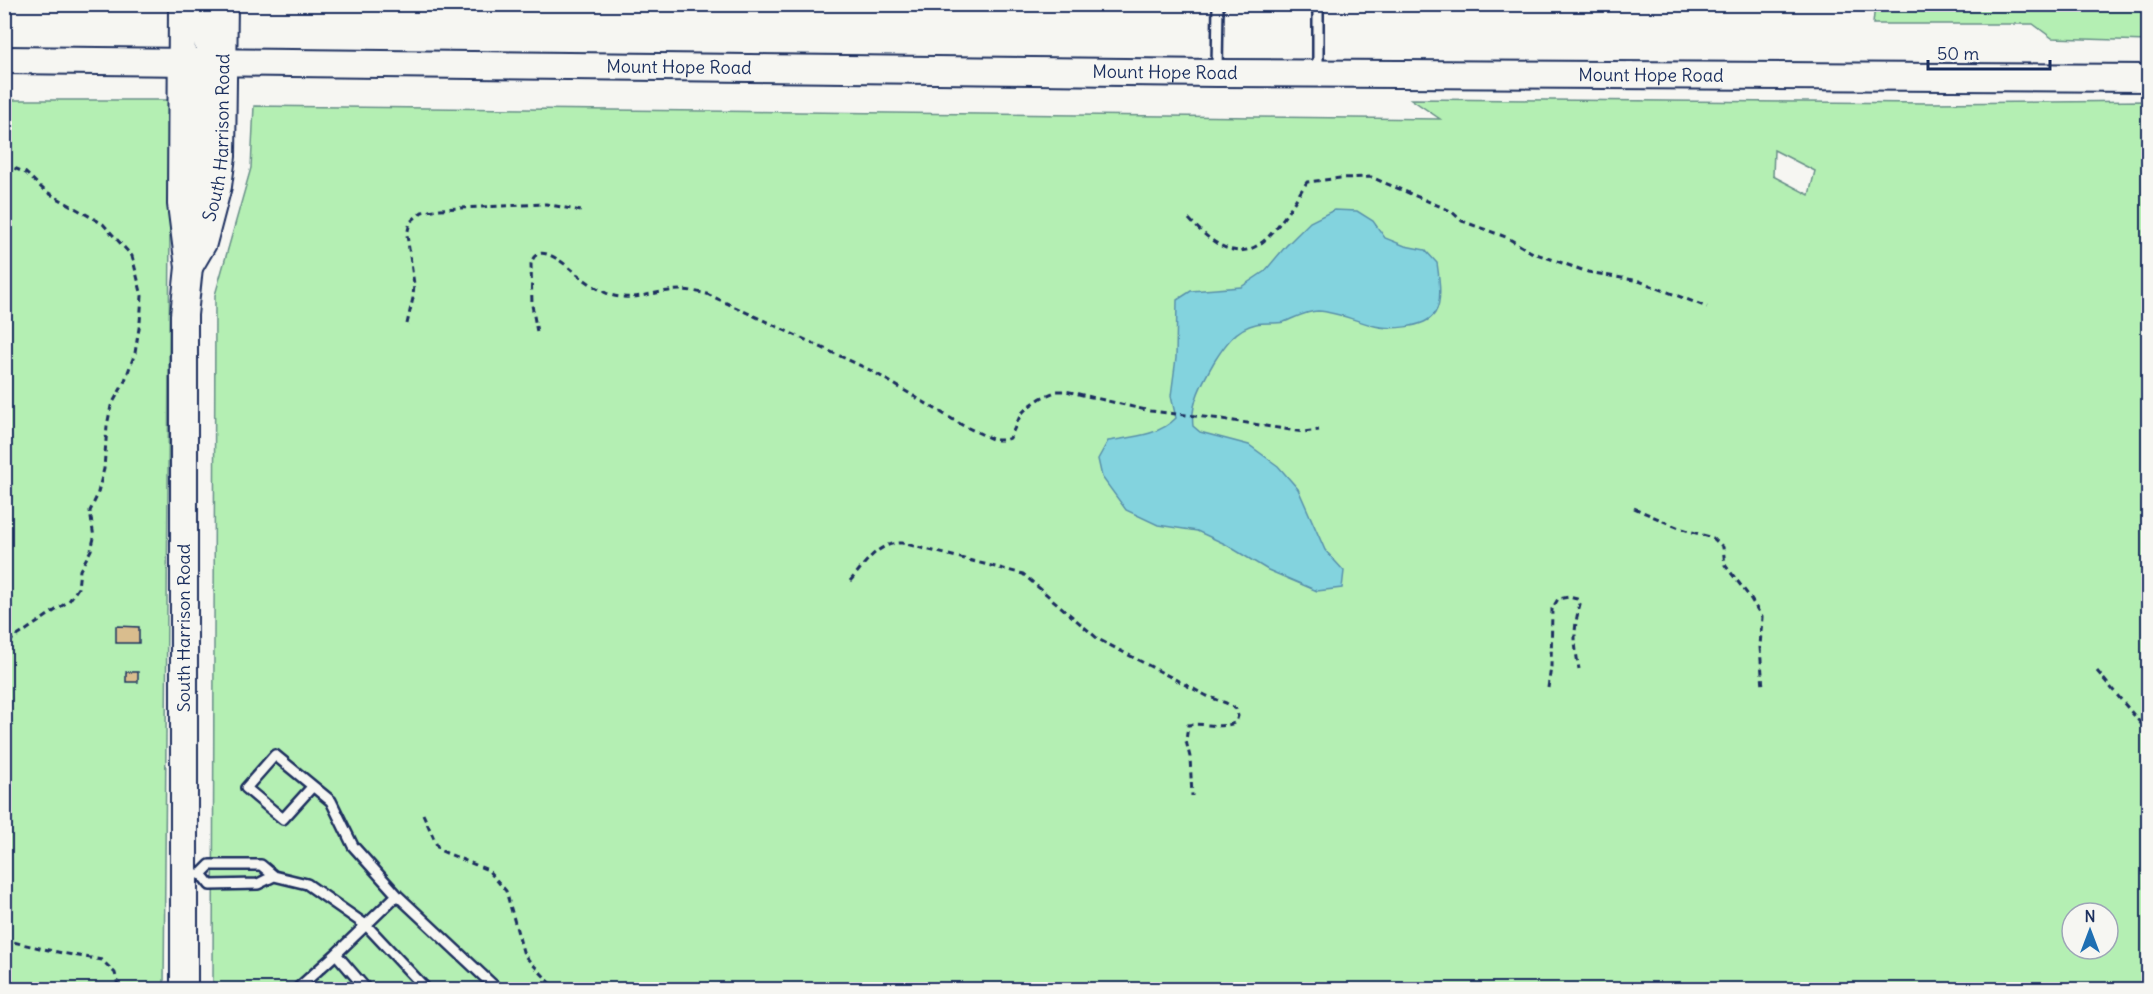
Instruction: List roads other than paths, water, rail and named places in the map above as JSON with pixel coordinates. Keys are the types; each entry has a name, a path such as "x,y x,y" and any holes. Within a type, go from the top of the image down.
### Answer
{"street":[{"name":"South Harrison Road","path":"182,4 202,61 222,156 218,186 203,243 189,267"},
{"path":"202,4 205,36 202,61"},
{"name":"South Harrison Road","path":"184,990 193,874 184,315 189,267 181,204 202,61 224,4"},
{"name":"Mount Hope Road","path":"4,60 1318,73 2148,78"}],"lane":[{"path":"1217,72 1218,4"},
{"path":"1318,4 1318,73"},
{"path":"312,787 283,819 246,788 275,755 331,801 353,846 397,895 494,986 491,990"},
{"path":"274,876 258,884 210,885 193,874 210,865 261,865 274,876 307,884 367,926 427,990"},
{"path":"296,990 367,926 397,895"},
{"path":"336,954 367,990"}],"water":[{"path":"1334,210 1357,211 1373,221 1385,238 1405,246 1425,250 1437,263 1440,296 1435,313 1423,322 1396,328 1378,327 1318,311 1305,313 1284,322 1259,323 1249,326 1231,338 1222,350 1198,393 1193,409 1193,426 1200,432 1249,445 1278,466 1298,489 1325,550 1344,571 1342,588 1317,591 1268,570 1225,544 1197,531 1158,525 1126,510 1102,477 1098,459 1108,441 1153,432 1176,418 1171,396 1176,358 1177,300 1191,291 1241,287 1265,271 1310,222"}]}
